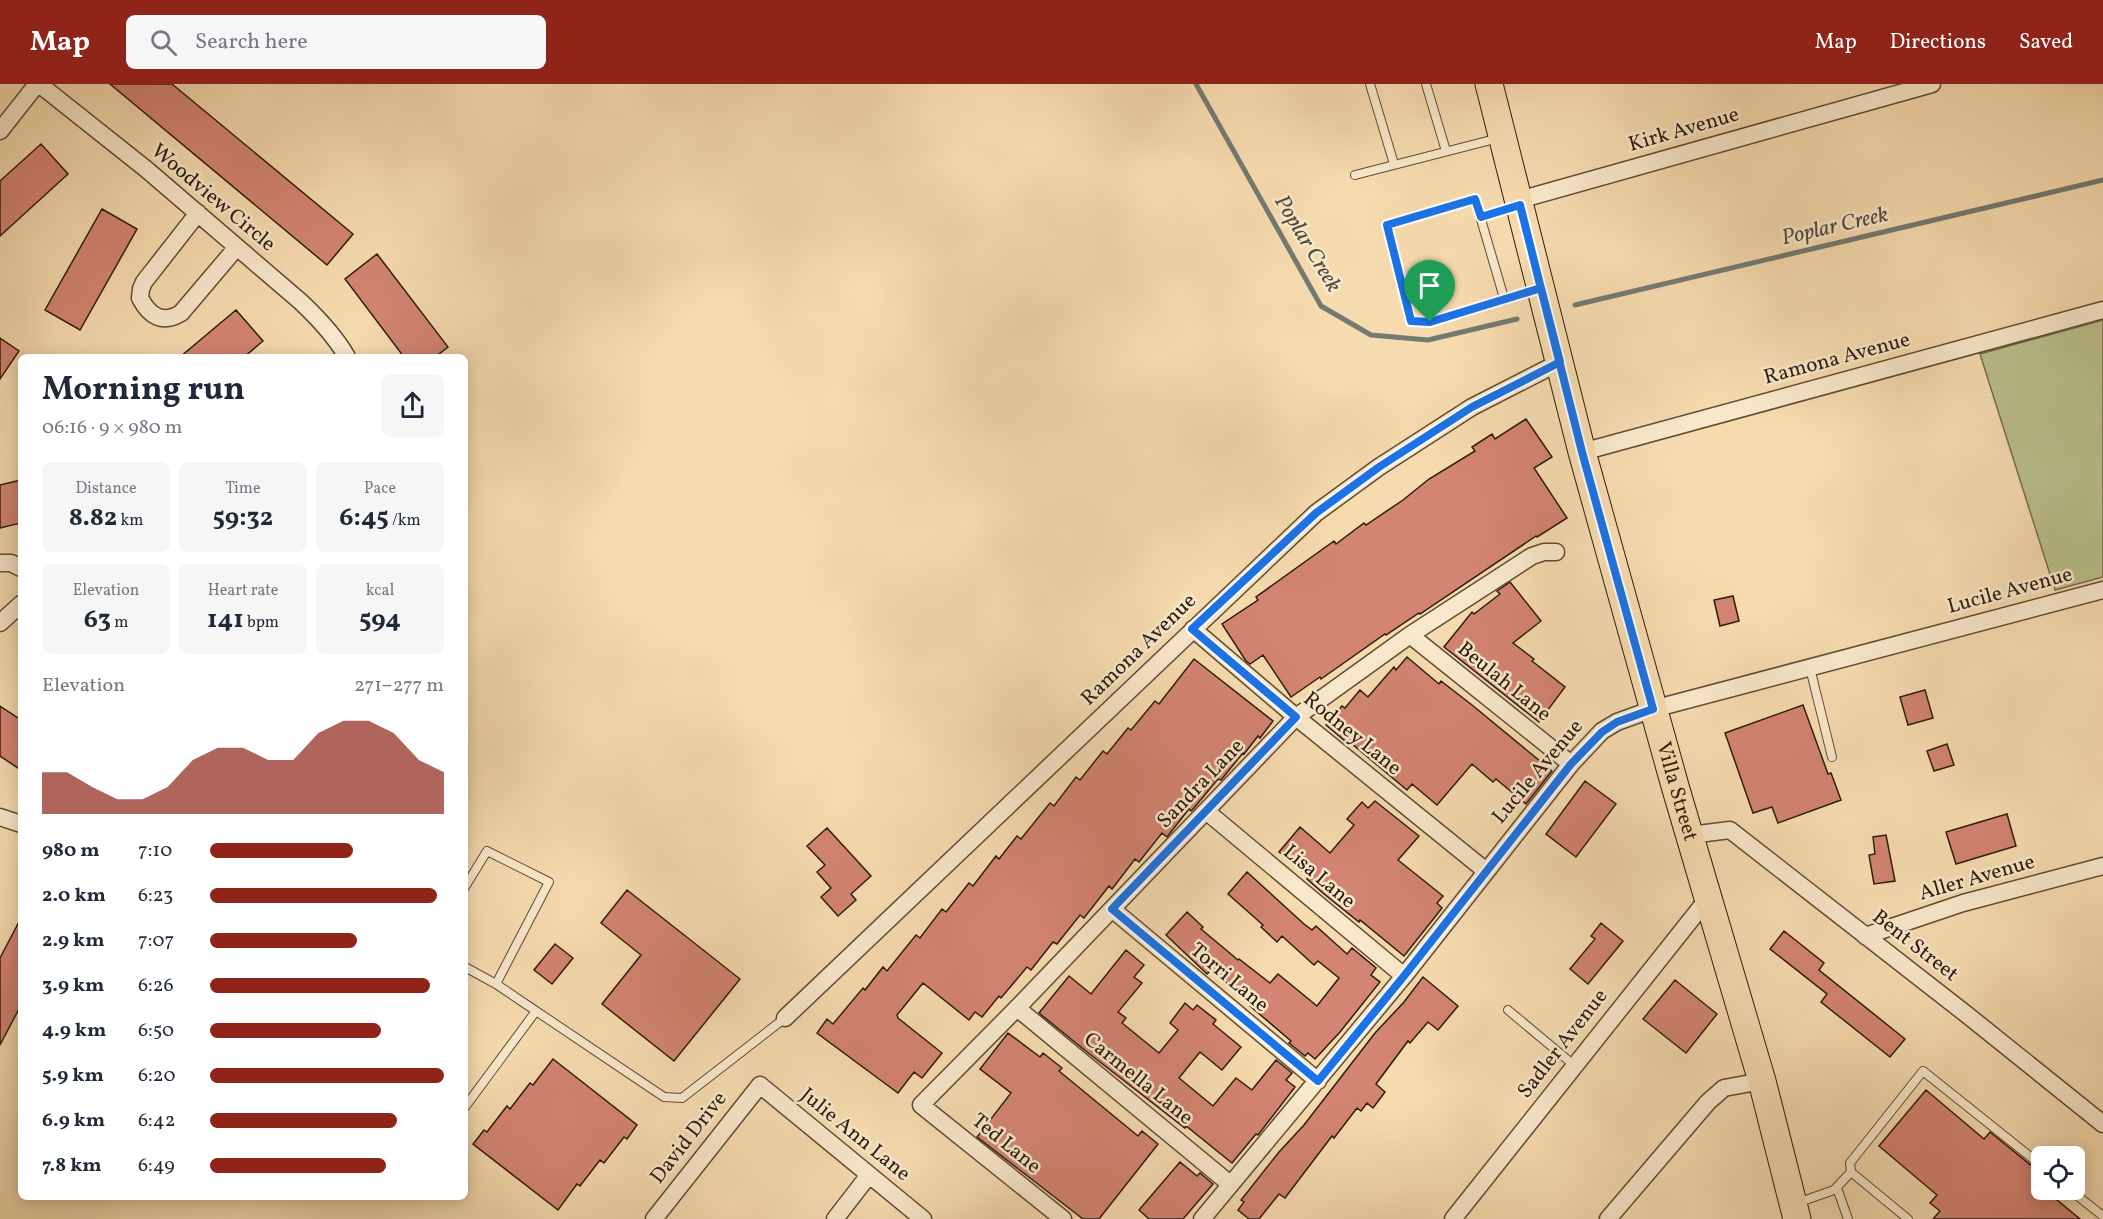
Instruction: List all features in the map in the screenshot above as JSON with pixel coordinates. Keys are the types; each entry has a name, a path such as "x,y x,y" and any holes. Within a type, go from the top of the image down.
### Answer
{"main road":[{"name":"Villa Street","path":"1489,84 1582,452 1653,709 1762,1081 1796,1212"}],"street":[{"path":"0,131 38,84"},
{"name":"Woodview Circle","path":"38,84 146,169 237,247 321,321 345,354"},
{"name":"Kirk Avenue","path":"1520,203 1932,84"},
{"path":"198,213 144,282 140,298 152,314 163,319 172,319 182,313 237,247"},
{"name":"Ramona Avenue","path":"1582,452 2103,310"},
{"name":"Ramona Avenue","path":"785,1018 1316,513 1379,467 1472,407 1560,362"},
{"name":"Sandra Lane","path":"921,1105 1296,717 1410,635 1532,556 1544,552 1556,552"},
{"path":"0,563 11,563 18,566"},
{"name":"Lucile Avenue","path":"1202,1219 1404,976 1571,764 1602,732 1617,722 1653,709 2103,590"},
{"path":"0,623 18,607"},
{"name":"Rodney Lane","path":"1192,629 1485,871"},
{"name":"Beulah Lane","path":"1410,635 1571,764"},
{"name":"Lisa Lane","path":"1206,811 1404,976"},
{"path":"0,817 18,823"},
{"name":"Bent Street","path":"1690,835 1730,830 2103,1124"},
{"name":"Aller Avenue","path":"1865,936 1963,903 2103,866"},
{"name":"Sadler Avenue","path":"1453,1219 1709,897"},
{"name":"Torri Lane","path":"1112,909 1318,1081"},
{"name":"Carmella Lane","path":"1017,1008 1230,1184"},
{"path":"1608,1219 1708,1102 1724,1088 1762,1081"},
{"name":"Julie Ann Lane","path":"760,1085 922,1219"},
{"name":"David Drive","path":"654,1219 760,1085"},
{"name":"Ted Lane","path":"921,1105 1063,1219"},
{"path":"835,1219 869,1175"}],"lane":[{"path":"1370,84 1394,164"},
{"path":"1426,84 1446,151"},
{"path":"1355,175 1503,137"},
{"path":"1504,298 1475,199 1387,225 1411,321 1430,322 1541,288"},
{"path":"1481,217 1520,203"},
{"path":"1810,668 1832,757"},
{"path":"468,882 487,851 549,882 496,984"},
{"path":"468,969 496,984 664,1097 682,1098 785,1018"},
{"path":"1508,1010 1575,1066"},
{"path":"468,1103 536,1011"},
{"path":"1796,1212 1837,1188 1923,1071 2031,1157"},
{"path":"1850,1168 1908,1219"},
{"path":"1837,1188 1848,1219"},
{"path":"2083,1200 2103,1216"}],"green space":[{"path":"2103,320 2103,577 2055,590 1980,354"}],"building":[{"path":"110,84 172,84 353,234 327,265"},
{"path":"41,144 68,174 0,236 0,181"},
{"path":"102,209 137,229 80,330 45,310"},
{"path":"377,254 448,347 439,354 402,354 345,279"},
{"path":"236,310 263,341 248,354 184,354"},
{"path":"0,338 19,351 0,379"},
{"path":"1526,419 1552,457 1534,468 1567,518 1291,697 1263,655 1250,664 1246,661 1222,624 1258,600 1256,597 1334,541 1336,544 1364,523 1366,525 1429,479 1475,451 1472,447 1492,434 1495,439"},
{"path":"18,481 18,524 0,528 0,485"},
{"path":"1510,582 1541,621 1513,643 1565,687 1539,722 1444,647 1472,612 1474,614 1500,594 1497,591"},
{"path":"1733,596 1739,621 1720,626 1714,600"},
{"path":"1407,657 1439,684 1441,681 1472,705 1552,771 1526,804 1496,779 1493,782 1472,764 1437,805 1412,784 1407,790 1326,725 1360,690 1368,697 1394,667 1396,670"},
{"path":"1194,659 1273,721 1221,780 1218,779 1191,811 1189,809 1167,837 1162,833 1139,862 1135,859 1112,889 1109,886 1084,918 1080,915 1057,944 1053,942 1031,970 1027,967 982,1017 975,1012 969,1020 923,983 897,1015 942,1053 922,1078 914,1072 898,1093 817,1033 827,1019 833,1024 883,967 887,971 916,935 920,938 942,909 946,912 969,883 973,886 996,856 999,859 1017,836 1021,839 1050,803 1054,806 1076,777 1080,780 1103,751 1107,754 1128,728 1131,730 1155,701 1159,704"},
{"path":"1925,690 1933,718 1908,725 1900,697"},
{"path":"1803,705 1828,774 1831,773 1841,800 1778,823 1772,807 1753,813 1725,733"},
{"path":"0,706 18,718 18,768 0,756"},
{"path":"1947,744 1954,765 1934,771 1927,751"},
{"path":"1585,781 1616,804 1576,857 1546,834"},
{"path":"1375,801 1419,836 1398,860 1443,896 1437,903 1442,908 1404,956 1324,894 1307,879 1308,876 1279,852 1300,827 1330,853 1354,825 1347,819 1362,802 1368,808"},
{"path":"2007,814 2016,846 1956,864 1946,832"},
{"path":"827,828 871,876 851,894 856,900 838,916 821,897 831,888 817,872 825,865 807,846"},
{"path":"1886,835 1895,881 1874,884 1869,855 1875,854 1873,837"},
{"path":"1247,872 1312,930 1316,926 1347,954 1352,948 1376,968 1371,975 1380,982 1315,1059 1308,1053 1305,1056 1289,1043 1291,1041 1250,1006 1252,1004 1211,970 1207,974 1166,935 1187,912 1203,927 1201,929 1238,960 1270,983 1278,974 1317,1006 1339,978 1318,961 1314,965 1282,936 1277,942 1261,927 1263,925 1228,894"},
{"path":"627,890 740,979 674,1061 602,1004 641,955 601,923"},
{"path":"1601,923 1623,941 1588,984 1570,969 1595,939 1591,936"},
{"path":"18,924 18,1011 0,1045 0,958"},
{"path":"1784,931 1824,963 1819,970 1905,1039 1890,1057 1821,1002 1827,994 1770,949"},
{"path":"555,944 573,958 552,984 534,970"},
{"path":"1126,950 1144,965 1134,977 1142,983 1118,1012 1126,1018 1122,1023 1159,1053 1178,1030 1170,1023 1185,1003 1193,1010 1197,1005 1216,1020 1213,1024 1241,1047 1222,1070 1200,1052 1179,1078 1213,1106 1236,1078 1252,1090 1276,1060 1292,1073 1286,1080 1295,1087 1258,1135 1256,1134 1232,1163 1039,1013 1069,976 1091,994"},
{"path":"1423,977 1458,1006 1438,1030 1428,1022 1410,1043 1408,1041 1376,1084 1385,1092 1373,1108 1367,1103 1361,1111 1357,1108 1334,1138 1332,1136 1285,1198 1279,1194 1259,1219 1249,1219 1238,1210 1244,1202 1241,1200"},
{"path":"1675,980 1717,1014 1686,1053 1643,1019"},
{"path":"1008,1033 1040,1057 1043,1053 1062,1068 1059,1071 1138,1136 1142,1131 1158,1144 1099,1219 1083,1219 977,1137 1011,1093 980,1069"},
{"path":"553,1059 637,1125 627,1139 624,1137 604,1163 600,1160 580,1186 577,1184 558,1210 473,1144 484,1130 487,1132 507,1106 510,1109 530,1083 533,1085"},
{"path":"1926,1090 1984,1139 1990,1132 2031,1165 2031,1200 2057,1200 2080,1219 1933,1219 1940,1211 1930,1203 1937,1195 1879,1146"},
{"path":"1180,1162 1197,1176 1200,1173 1213,1184 1183,1219 1149,1219 1139,1210"}],"waterway":[{"name":"Poplar Creek","path":"1196,84 1321,306 1371,335 1428,340 1517,319"},
{"name":"Poplar Creek","path":"1575,305 2103,180"}],"route":[{"path":"1430,322 1411,321 1387,225 1475,199 1481,217 1520,205 1541,288 1582,452 1653,709 1617,722 1602,732 1571,764 1318,1081 1112,909 1296,717 1192,629 1316,513 1379,467 1472,407 1560,362 1541,288 1430,322"}]}
